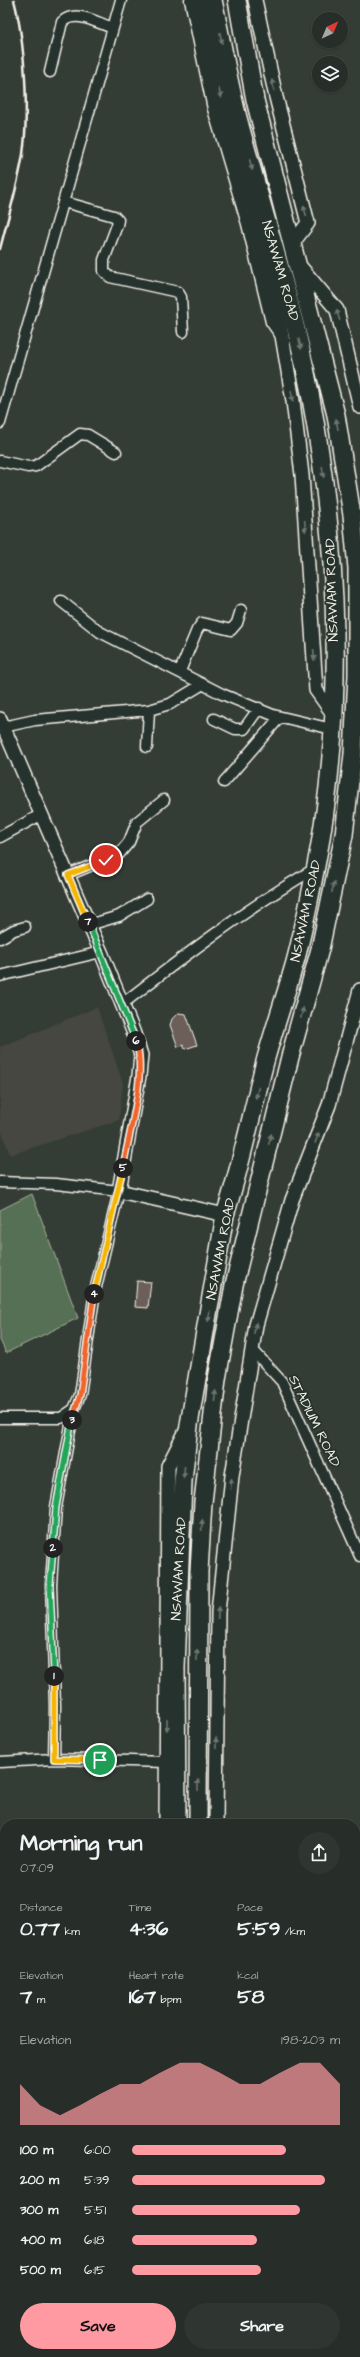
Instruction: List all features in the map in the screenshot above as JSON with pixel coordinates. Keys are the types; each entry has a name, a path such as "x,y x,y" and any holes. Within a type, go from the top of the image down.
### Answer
{"highway":[{"name":"NSAWAM ROAD","path":"177,1819 177,1610 183,1481 189,1426 225,1215 236,1181 267,1056 296,960 316,868 329,772 332,722 334,604 329,522 311,396 301,346 235,108 213,0"},
{"name":"NSAWAM ROAD","path":"198,1819 199,1572 204,1502 217,1379 234,1285 290,1057 320,949 344,835 353,754 357,675 357,568 352,515 336,415 255,100 237,0"}],"main road":[{"path":"201,0 210,55 283,338 302,474 316,690 332,722"},
{"path":"255,0 276,97 308,223 292,244"},
{"path":"298,264 337,310 360,407"},
{"path":"2,723 101,952 140,1055 139,1076 119,1191 225,1215"},
{"path":"216,1819 218,1612 232,1476 256,1325 292,1200 329,1105 360,990"},
{"path":"166,1819 168,1466 189,1426"}],"street":[{"path":"0,423 121,0"},
{"path":"190,0 213,108 247,224 271,322 283,338"},
{"path":"50,72 62,22 67,17 75,15 113,28"},
{"path":"64,202 114,216 118,220 104,260 104,272 110,277 178,292 181,297 183,332"},
{"path":"0,461 28,468 36,466 80,434 88,435 116,452"},
{"path":"61,601 100,632 180,671 203,684 280,716 332,722"},
{"path":"180,671 197,630 202,623 231,630 237,623 241,610"},
{"path":"2,723 149,710 170,704 203,684"},
{"path":"214,720 235,730 244,729 260,708"},
{"path":"147,747 149,710"},
{"path":"224,782 280,716"},
{"path":"68,875 119,854 129,842 137,822 164,800"},
{"path":"0,837 42,814"},
{"path":"121,1005 199,944 278,890 316,868"},
{"path":"89,925 119,916 147,899"},
{"path":"0,938 14,930 25,927"},
{"path":"0,976 101,952"},
{"path":"0,1182 56,1184 119,1191 95,1291 80,1395 74,1409 56,1507 50,1585 55,1706 54,1759"},
{"name":"STADIUM ROAD","path":"252,1349 282,1382 360,1556"},
{"path":"0,1418 61,1418 74,1409"},
{"path":"0,1762 54,1759 167,1762"}],"shaded area":[{"path":"97,1007 123,1083 119,1120 10,1155 0,1127 0,1047"}],"green space":[{"path":"32,1194 78,1318 6,1353 0,1340 0,1210"}],"building":[{"path":"178,1013 186,1014 197,1045 185,1049 183,1045 178,1047 170,1025 172,1019"},
{"path":"137,1281 151,1282 148,1308 135,1307"}],"railway":[{"path":"0,249 13,202 25,137 25,76 21,35 14,0"}],"route":[{"path":"100,1760 54,1759 55,1706 50,1585 56,1507 74,1409 80,1395 95,1291 119,1191 139,1076 140,1055 133,1031 68,875 106,860"}]}
